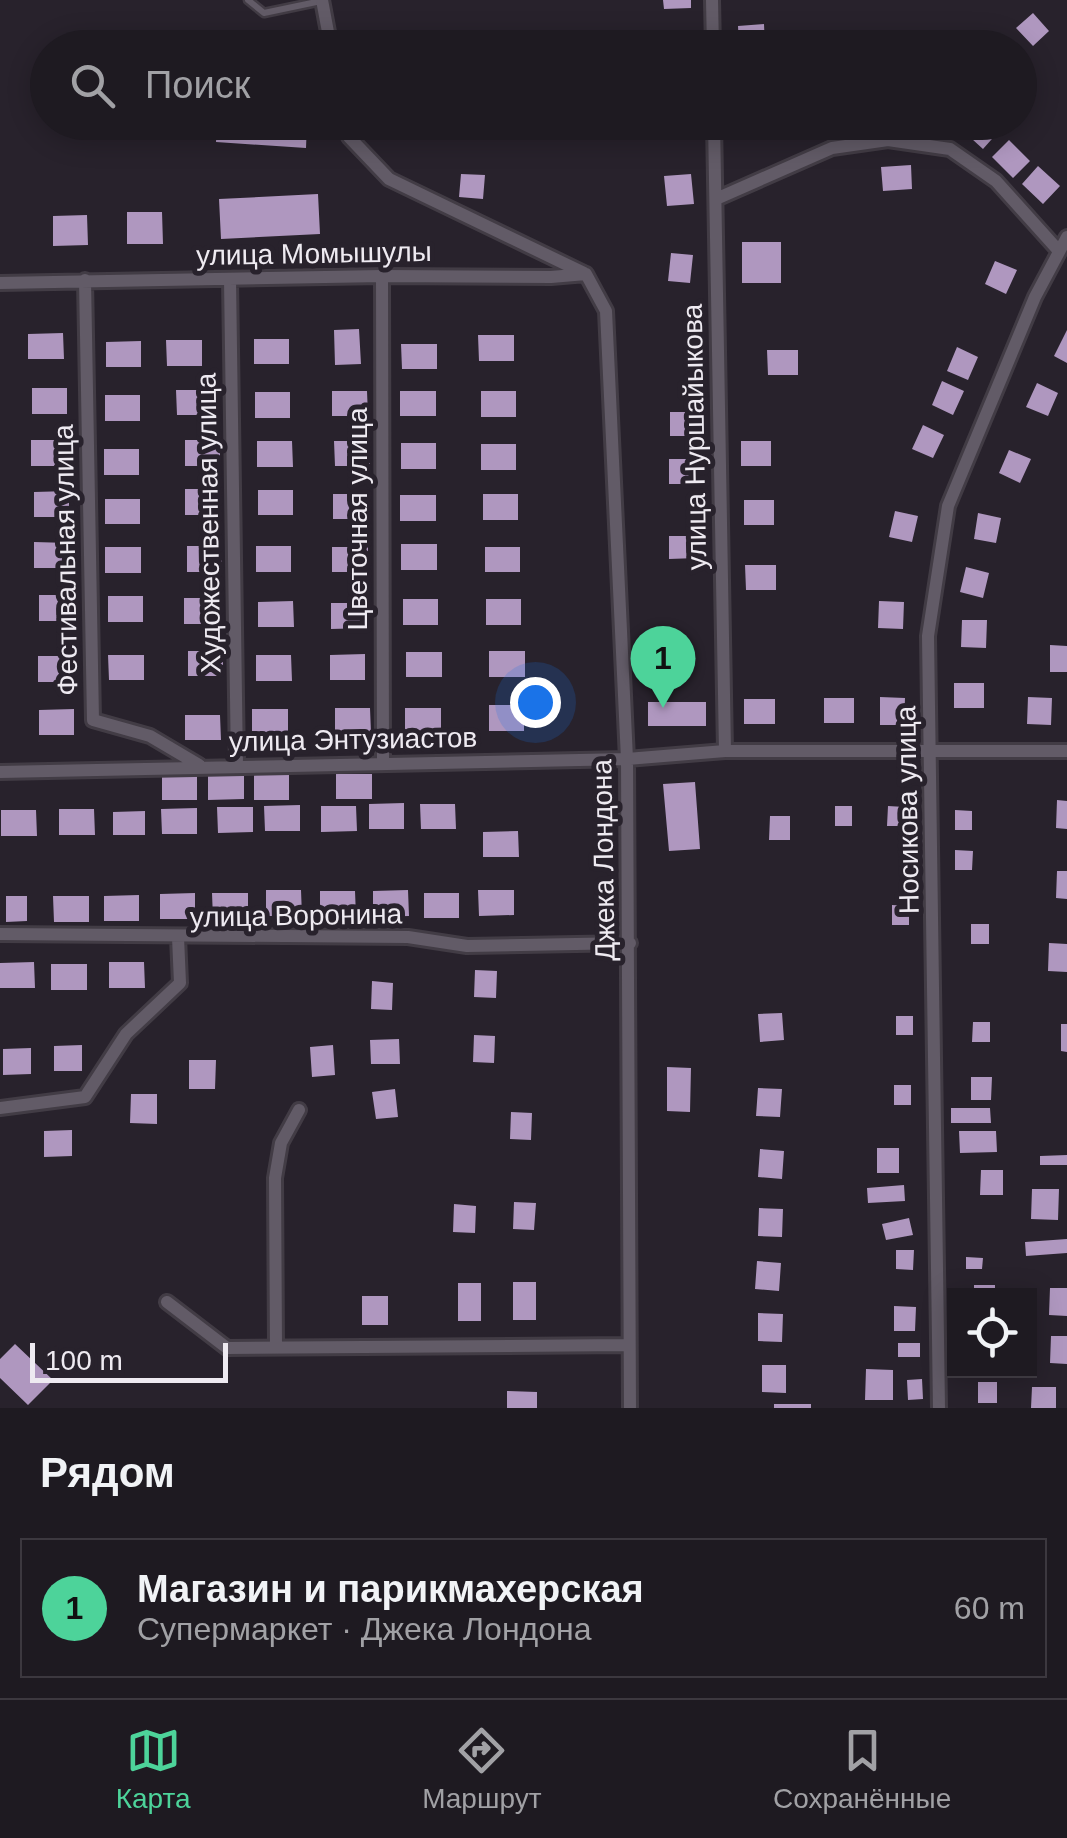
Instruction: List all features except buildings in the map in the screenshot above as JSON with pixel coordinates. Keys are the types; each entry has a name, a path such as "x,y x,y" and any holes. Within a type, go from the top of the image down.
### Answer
{"street":[{"path":"712,0 712,30"},
{"path":"322,1 328,30"},
{"path":"352,140 388,179 586,274"},
{"name":"улица Нуршайыкова","path":"714,140 725,752"},
{"path":"716,199 832,148 888,140 950,149 996,181 1058,250"},
{"name":"Носикова улица","path":"939,1408 928,636 948,506 1034,296 1067,237"},
{"name":"улица Момышулы","path":"0,283 586,274"},
{"name":"Джека Лондона","path":"586,274 606,311 627,759 630,1408"},
{"name":"Цветочная улица","path":"382,276 383,762"},
{"name":"Художественная улица","path":"230,279 237,766"},
{"name":"Фестивальная улица","path":"85,280 93,720 150,736 202,767"},
{"name":"улица Энтузиастов","path":"0,772 627,759 725,752 930,748 1067,751"},
{"path":"0,934 178,938"},
{"name":"улица Воронина","path":"0,1108 86,1096 126,1034 180,983 178,938 408,937 467,946 630,943"},
{"path":"276,1347 275,1178 280,1143 299,1110"},
{"path":"166,1302 227,1348 628,1345"}],"lane":[{"path":"248,0 264,13 322,1"}],"place":[{"name":"Магазин и парикмахерская","path":"663,708"}]}
